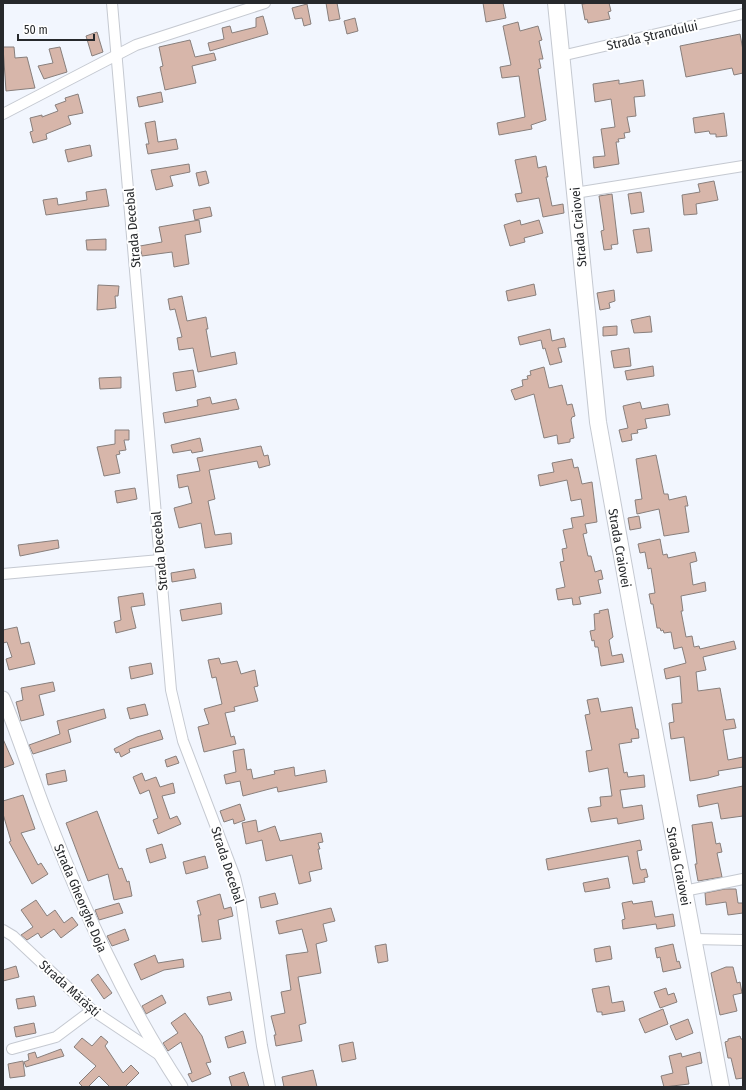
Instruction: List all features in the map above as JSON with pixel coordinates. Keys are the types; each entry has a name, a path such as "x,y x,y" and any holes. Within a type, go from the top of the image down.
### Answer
{"main road":[{"name":"Strada Craiovei","path":"556,3 598,422 614,518 722,1087"}],"street":[{"name":"Strada Decebal","path":"112,3 171,690 177,720 190,759 235,877 242,902 262,1046 270,1087"},
{"path":"3,114 136,45 168,33 265,3"},
{"name":"Strada Ștrandului","path":"561,56 743,14"},
{"path":"574,194 743,166"},
{"path":"3,574 160,560"},
{"name":"Strada Gheorghe Doja","path":"3,698 45,813 91,923 115,974 161,1056 181,1087"},
{"path":"684,891 743,879"},
{"name":"Strada Mărăști","path":"3,930 13,936 92,1010 161,1056"},
{"path":"694,939 743,940"},
{"path":"12,1049 56,1037 92,1010"}],"building":[{"path":"326,3 337,3 340,19 329,21"},
{"path":"483,3 503,3 506,18 486,22"},
{"path":"609,3 611,11 608,12 610,19 588,23 587,19 585,20 582,4"},
{"path":"307,4 311,24 304,26 302,18 295,19 292,8"},
{"path":"263,16 268,34 210,51 208,43 224,39 222,28 230,26 232,33 256,27 256,18"},
{"path":"355,18 358,31 347,34 344,21"},
{"path":"518,22 520,31 538,26 542,40 539,41 543,59 539,59 541,68 538,69 546,120 531,125 532,129 499,135 497,123 525,117 519,76 502,78 500,67 511,65 503,26"},
{"path":"97,32 103,52 92,56 86,36"},
{"path":"740,34 743,50 743,73 734,75 732,68 686,77 680,46"},
{"path":"190,40 195,57 214,53 216,60 192,66 196,83 165,90 160,67 163,66 159,47"},
{"path":"3,47 14,47 15,58 27,57 35,88 6,91"},
{"path":"60,47 67,72 44,79 38,66 53,63 49,49"},
{"path":"619,80 619,84 643,80 645,96 634,97 636,116 627,117 630,132 624,133 625,138 618,139 619,142 616,142 619,164 594,168 593,157 605,156 601,129 615,127 611,99 595,102 593,84"},
{"path":"161,92 163,102 139,107 137,97"},
{"path":"78,94 83,113 68,116 71,124 46,134 47,139 33,143 30,132 33,131 30,118 42,115 42,117 58,111 55,105 66,101 65,98"},
{"path":"724,113 727,136 716,137 716,134 710,134 709,131 695,133 693,118"},
{"path":"155,121 158,142 176,139 178,149 148,154 146,144 149,144 145,123"},
{"path":"90,145 92,156 68,162 65,150"},
{"path":"536,156 538,168 546,166 548,177 546,177 552,206 563,204 564,213 543,217 539,198 517,202 515,194 522,193 515,160"},
{"path":"189,164 190,172 170,176 173,186 156,190 151,170"},
{"path":"206,171 209,183 199,186 196,173"},
{"path":"714,181 718,200 696,204 697,214 684,215 682,195 700,192 698,184"},
{"path":"106,189 109,206 46,215 43,200 57,198 58,205 87,200 86,192"},
{"path":"641,192 644,212 631,214 628,194"},
{"path":"612,194 618,244 611,245 612,249 604,250 601,231 604,230 599,196"},
{"path":"210,207 212,216 195,220 193,210"},
{"path":"199,220 201,232 185,235 189,264 174,267 172,252 142,256 140,246 162,242 159,227"},
{"path":"520,220 521,225 539,220 543,233 524,238 525,242 510,246 504,225"},
{"path":"649,228 652,251 637,253 633,230"},
{"path":"106,239 106,250 87,250 86,240"},
{"path":"534,284 536,295 508,301 506,291"},
{"path":"98,285 119,286 118,296 115,296 116,308 97,310"},
{"path":"614,290 615,301 609,303 610,308 600,310 597,293"},
{"path":"182,296 187,321 206,317 208,329 206,329 211,357 235,352 237,364 198,372 193,348 179,350 177,338 182,337 175,309 170,310 168,299"},
{"path":"650,316 652,332 634,333 631,320"},
{"path":"617,326 617,335 603,336 603,327"},
{"path":"550,329 552,341 564,338 566,347 558,348 562,362 550,365 541,340 520,345 518,337"},
{"path":"629,348 631,366 614,368 611,351"},
{"path":"653,366 654,376 627,380 625,371"},
{"path":"544,367 549,388 562,385 567,405 572,404 575,416 572,417 571,420 574,438 570,439 570,442 558,444 557,435 544,438 534,394 515,400 511,390 523,386 522,380 528,379 527,376 531,375 530,371"},
{"path":"193,370 196,387 176,391 173,373"},
{"path":"121,377 121,388 100,389 99,378"},
{"path":"210,397 212,404 236,399 239,409 165,423 163,413 198,406 197,400"},
{"path":"640,402 642,409 668,404 670,415 645,419 647,428 637,430 638,433 631,434 632,440 622,442 619,430 628,428 623,406"},
{"path":"115,430 129,430 129,440 124,440 126,450 119,451 120,454 116,455 120,473 104,476 97,447 115,444"},
{"path":"200,438 203,451 192,453 191,450 173,453 171,445"},
{"path":"261,446 264,456 268,455 270,465 259,468 257,461 209,470 215,499 208,501 215,535 231,533 232,544 205,548 201,523 179,528 174,508 192,503 188,486 179,488 177,475 200,471 197,458"},
{"path":"656,455 664,494 668,494 669,500 686,496 688,506 685,506 689,532 664,536 659,509 637,514 635,500 642,499 636,459"},
{"path":"572,459 574,468 578,467 582,484 592,482 597,522 585,524 587,533 583,534 588,556 591,556 595,572 601,570 603,579 598,580 601,593 579,597 581,604 573,605 572,598 558,600 556,589 565,587 560,562 564,561 562,549 567,548 563,530 573,528 571,518 584,516 581,499 571,501 567,480 540,486 538,475 554,472 552,463"},
{"path":"135,488 137,499 117,503 115,491"},
{"path":"639,516 641,528 630,530 628,518"},
{"path":"660,539 663,555 667,554 668,558 695,552 697,561 690,563 693,585 705,582 706,591 681,596 683,611 681,611 686,637 692,636 694,647 699,646 700,649 734,641 736,649 703,657 706,670 696,672 698,691 720,688 726,720 734,719 736,728 723,730 728,760 743,757 743,767 718,771 719,775 690,781 684,737 671,739 669,723 674,722 672,704 682,703 680,676 666,679 664,669 686,663 682,647 674,649 671,632 664,633 663,630 661,631 660,628 657,628 653,604 651,604 649,594 655,593 651,568 648,569 645,552 640,553 638,544"},
{"path":"58,540 59,548 20,556 18,545"},
{"path":"194,569 196,578 172,582 171,573"},
{"path":"143,593 145,605 131,607 136,628 116,633 114,622 121,620 118,597"},
{"path":"221,603 222,614 182,621 180,610"},
{"path":"608,609 613,637 609,640 612,656 622,654 624,662 601,666 598,647 595,647 594,640 592,641 590,631 595,630 594,614"},
{"path":"17,627 21,644 29,642 35,664 9,670 6,659 12,657 7,642 3,643 3,630"},
{"path":"219,658 221,664 237,661 241,674 255,670 258,686 254,687 258,701 234,707 235,711 225,713 231,737 234,736 236,744 204,752 198,727 209,724 204,709 222,704 216,677 212,678 208,660"},
{"path":"151,663 153,674 131,679 129,667"},
{"path":"53,682 55,691 39,695 44,715 21,721 16,702 23,700 21,688"},
{"path":"598,698 601,712 632,707 639,738 631,739 632,742 619,744 624,773 627,772 628,777 644,775 645,787 620,790 623,808 642,805 644,819 618,824 617,818 591,822 588,808 601,806 600,797 612,796 608,768 589,772 586,751 592,750 585,715 590,714 587,700"},
{"path":"145,704 148,715 130,719 127,708"},
{"path":"104,709 106,718 68,730 71,742 33,754 29,745 60,734 57,721"},
{"path":"160,730 163,739 129,749 130,752 121,757 119,752 116,753 114,749 137,737"},
{"path":"3,739 14,764 3,768"},
{"path":"244,749 247,770 251,769 253,779 275,774 274,771 294,767 295,776 325,770 327,782 278,792 277,787 243,796 240,781 226,784 224,775 236,772 233,751"},
{"path":"176,756 179,763 167,767 165,760"},
{"path":"65,770 67,781 48,785 46,774"},
{"path":"142,773 145,781 156,777 160,787 173,783 175,793 162,796 170,819 177,816 181,824 158,834 153,820 158,818 149,790 140,794 133,777"},
{"path":"743,786 743,816 721,819 718,803 699,807 697,795"},
{"path":"23,795 35,829 21,833 38,865 41,863 48,874 32,884 9,842 11,841 3,814 3,801"},
{"path":"240,804 245,820 234,824 233,819 224,822 220,811"},
{"path":"97,811 119,869 122,868 127,882 129,881 132,896 114,900 108,874 88,881 66,823"},
{"path":"256,820 258,832 275,826 280,841 321,833 323,842 318,843 320,849 318,849 322,869 309,872 311,881 299,884 292,855 266,861 262,840 246,844 242,823"},
{"path":"712,822 716,844 720,843 722,852 717,853 722,877 698,881 692,825"},
{"path":"640,840 642,850 637,851 641,870 646,869 648,877 644,878 645,882 633,884 628,856 548,870 546,859"},
{"path":"162,844 166,858 150,863 146,849"},
{"path":"205,856 208,868 186,874 183,862"},
{"path":"608,878 610,888 585,892 583,883"},
{"path":"725,889 736,889 738,903 743,903 743,913 728,915 726,902 706,905 705,893"},
{"path":"275,893 278,904 261,908 259,897"},
{"path":"220,894 224,909 231,907 233,916 218,920 221,939 202,942 198,915 201,915 197,901"},
{"path":"36,900 47,916 55,910 64,923 72,917 78,925 61,938 54,929 41,938 38,933 27,940 21,935 33,927 21,910"},
{"path":"632,901 633,904 652,901 655,917 673,914 675,926 657,929 656,924 623,929 622,920 625,919 622,903"},
{"path":"119,903 123,913 99,920 95,910"},
{"path":"331,908 335,921 323,924 327,941 316,944 321,973 298,977 306,1023 299,1025 302,1041 276,1046 274,1035 276,1035 271,1016 285,1013 281,992 291,990 286,955 308,952 302,929 279,934 276,921"},
{"path":"125,929 129,940 112,946 107,936"},
{"path":"386,944 388,961 378,963 375,946"},
{"path":"673,944 677,962 679,961 681,968 663,972 660,957 657,958 655,948"},
{"path":"610,946 612,959 596,962 594,949"},
{"path":"155,955 158,963 183,959 184,967 164,970 141,980 134,964"},
{"path":"16,966 19,977 3,981 3,970"},
{"path":"726,967 733,967 737,983 740,982 742,993 733,995 737,1011 720,1015 711,973"},
{"path":"98,974 112,993 104,999 91,980"},
{"path":"609,986 612,1003 623,1001 625,1011 602,1015 602,1012 597,1012 592,989"},
{"path":"666,988 668,995 674,993 677,1002 660,1008 654,992"},
{"path":"230,992 232,1000 209,1005 207,997"},
{"path":"162,995 166,1003 146,1014 142,1006"},
{"path":"34,996 36,1006 18,1009 16,999"},
{"path":"663,1009 668,1024 645,1033 639,1019"},
{"path":"185,1013 202,1036 211,1062 206,1063 211,1074 192,1082 188,1074 192,1073 181,1042 168,1051 163,1043 178,1033 171,1023"},
{"path":"688,1019 693,1033 676,1040 670,1026"},
{"path":"34,1023 36,1033 16,1037 14,1027"},
{"path":"243,1031 246,1043 228,1048 225,1037"},
{"path":"101,1036 108,1042 105,1046 123,1073 131,1065 139,1073 125,1087 110,1087 99,1076 88,1087 83,1087 79,1083 96,1066 74,1047 82,1038 92,1046"},
{"path":"740,1036 741,1039 743,1039 743,1078 736,1079 731,1058 728,1058 725,1042 728,1041 728,1039"},
{"path":"353,1042 356,1059 342,1062 339,1045"},
{"path":"61,1049 64,1056 26,1067 24,1062 29,1060 28,1054 35,1052 37,1058"},
{"path":"700,1052 702,1063 686,1067 689,1084 664,1087 661,1076 673,1073 669,1056 681,1053 682,1057"},
{"path":"23,1061 25,1076 10,1078 8,1064"},
{"path":"313,1070 317,1087 284,1087 282,1077"},
{"path":"244,1072 249,1087 232,1087 229,1077"}]}
